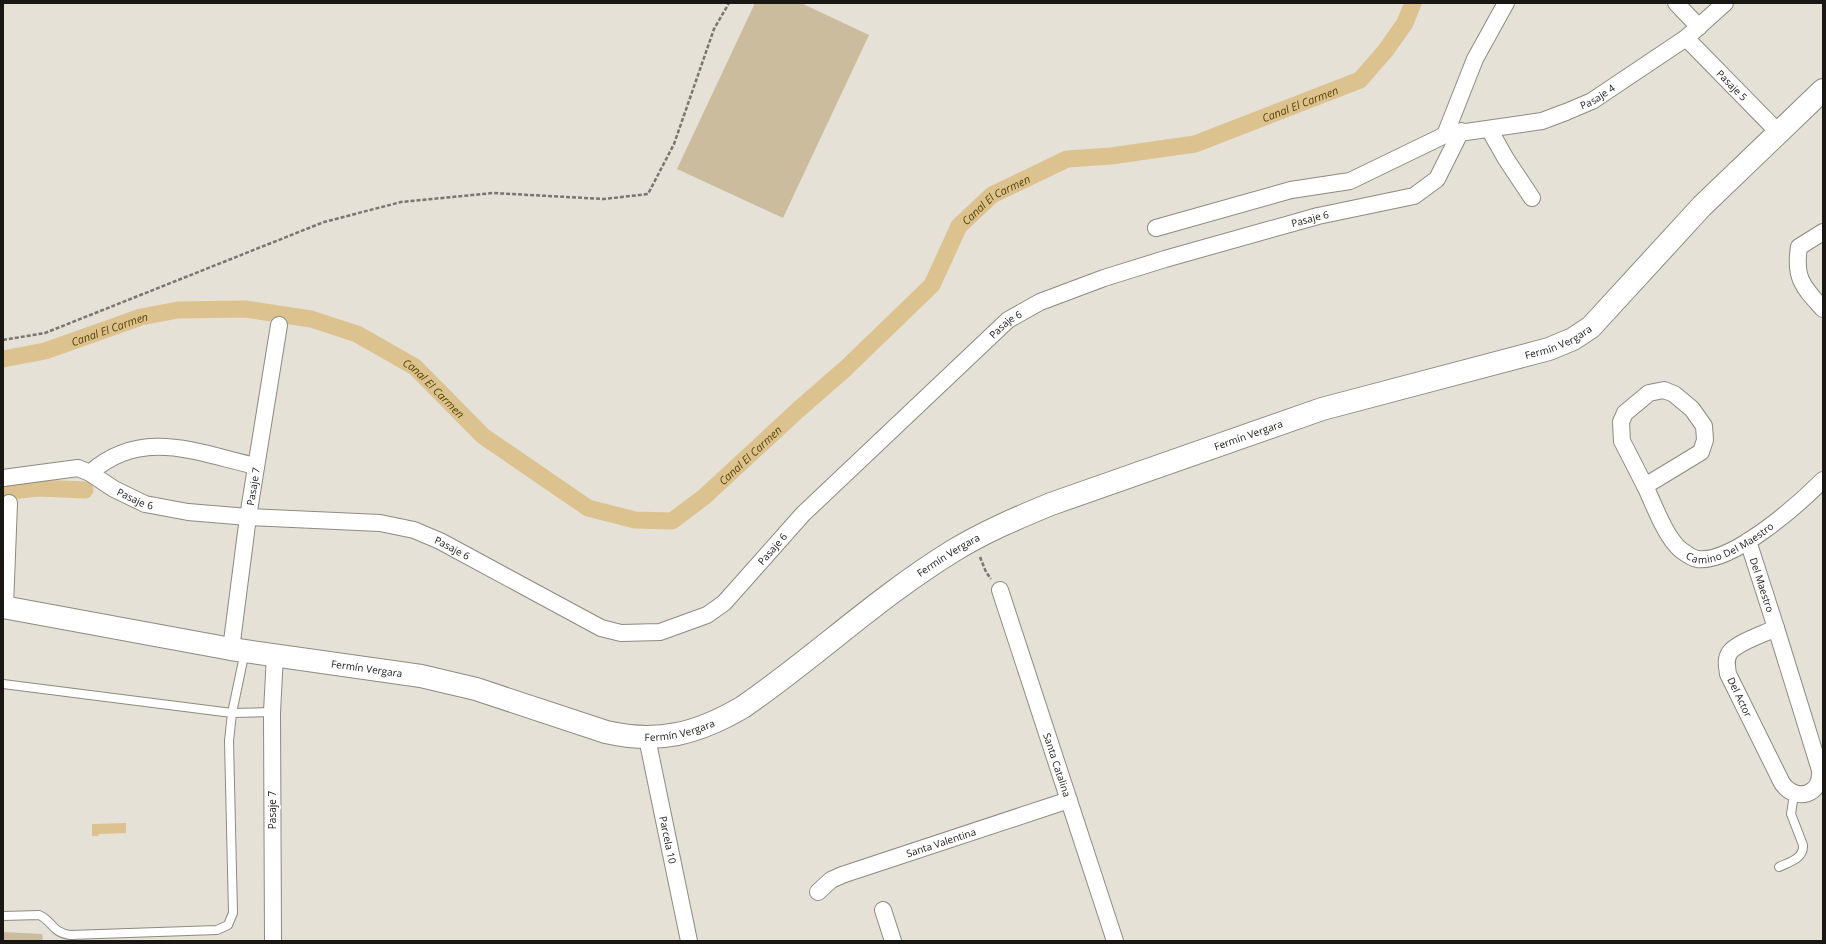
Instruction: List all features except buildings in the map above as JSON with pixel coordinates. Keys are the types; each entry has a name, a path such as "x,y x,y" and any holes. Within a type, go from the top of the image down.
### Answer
{"street":[{"path":"1156,228 1291,190 1350,180 1445,134 1475,59 1506,3"},
{"path":"1676,3 1698,27"},
{"name":"Pasaje 4","path":"1445,134 1542,121 1592,100 1686,38 1725,3"},
{"name":"Pasaje 5","path":"1686,38 1778,132"},
{"name":"Fermín Vergara","path":"4,607 238,650 421,676 476,689 606,732 647,738 686,733 725,718 743,707 884,599 953,551 998,527 1051,504 1322,409 1549,349 1573,339 1599,319 1702,206 1823,90"},
{"path":"1489,129 1506,159 1532,198"},
{"name":"Pasaje 6","path":"3,478 78,468 90,473 114,490 145,504 188,512 248,517 380,523 414,530 440,541 601,628 621,633 660,632 707,615 724,603 803,514 1008,320 1040,302 1104,278 1157,261 1318,216 1414,196 1426,189 1438,179 1461,131"},
{"path":"1823,232 1799,247 1796,262 1798,275 1805,289 1823,309"},
{"name":"Pasaje 7","path":"238,650 248,517 279,325"},
{"name":"Camino Del Maestro","path":"1645,486 1701,452 1705,440 1704,426 1692,409 1674,394 1664,390 1649,393 1625,413 1621,422 1622,441 1668,532 1680,549 1696,559 1719,557 1748,541 1798,505 1823,480"},
{"path":"90,473 99,465 120,453 146,446 174,447 256,466"},
{"name":"Camino Del Maestro","path":"1798,505 1823,498"},
{"path":"4,607 9,503"},
{"name":"Del Maestro","path":"1748,541 1776,628"},
{"name":"Santa Catalina","path":"1000,590 1115,941"},
{"path":"1776,628 1820,770 1821,785 1804,794 1794,794"},
{"name":"Del Actor","path":"1776,628 1737,646 1730,653 1726,663 1728,674 1782,783 1786,789 1794,794"},
{"name":"Pasaje 7","path":"273,941 272,712 274,655"},
{"name":"Parcela 10","path":"647,738 689,941"},
{"name":"Santa Valentina","path":"818,892 831,880 1069,800"},
{"path":"882,910 893,941"}],"lane":[{"path":"3,916 38,915 43,917 59,932 70,934 217,930 228,925 233,914 229,741 238,650"},
{"path":"3,684 232,713 272,712"},
{"path":"1779,867 1801,856 1804,850 1791,814 1794,794"}],"path":[{"path":"3,340 45,333 324,222 401,202 493,193 604,199 648,194 674,144 714,29 729,3"},
{"path":"973,539 986,572 1000,590"}],"shaded area":[{"path":"755,3 801,3 869,35 783,218 677,169"},
{"path":"126,823 126,833 99,834 98,836 92,836 92,824"},
{"path":"3,932 42,934 43,941 3,941"}],"waterway":[{"name":"Canal El Carmen","path":"3,359 45,351 141,317 178,310 245,309 311,319 357,334 415,367 483,436 588,508 635,520 672,521 704,497 798,410 845,369 932,285 959,226 992,195 1067,159 1111,156 1195,144 1360,80 1386,50 1405,23 1413,3"},
{"path":"3,492 38,488 85,490"}]}
